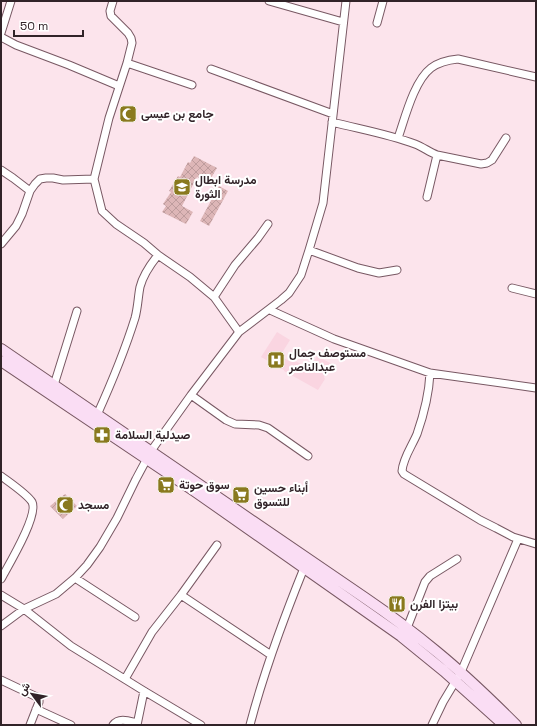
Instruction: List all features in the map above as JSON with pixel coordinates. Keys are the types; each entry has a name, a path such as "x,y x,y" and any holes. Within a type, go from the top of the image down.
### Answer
{"main road":[{"path":"1,349 97,415 196,492 458,677 479,689 516,725"},
{"path":"1,360 149,455 365,598 407,628 458,677 504,725"}],"street":[{"path":"1,34 11,1"},
{"path":"112,1 110,11 111,16 128,33 132,43 109,118 94,179 102,211 116,224 190,277 214,297 239,332"},
{"path":"269,1 343,22"},
{"path":"1,626 24,609 56,594 75,578 87,565 117,518 149,455 191,395 239,332 270,310 285,297 300,275 323,202 346,1"},
{"path":"377,23 383,1"},
{"path":"1,37 16,45 119,86"},
{"path":"398,138 418,86 427,72 440,62 458,59 536,77"},
{"path":"127,63 192,85"},
{"path":"211,69 333,114"},
{"path":"332,122 398,138 415,144 437,155 475,163 487,163 492,160 506,138"},
{"path":"427,197 437,155"},
{"path":"1,170 30,191"},
{"path":"1,244 16,226 30,191 40,179 94,179"},
{"path":"214,297 235,265 268,224"},
{"path":"309,250 358,268 380,273 397,270"},
{"path":"97,415 112,382 135,318 140,286 143,277 148,267 158,255"},
{"path":"512,288 536,294"},
{"path":"54,385 78,310"},
{"path":"270,310 334,339 430,373 536,388"},
{"path":"430,373 429,389 423,415 416,435 403,463 402,471 404,474 480,520 513,537 536,544"},
{"path":"191,395 226,420 235,424 259,425 268,428 308,456"},
{"path":"1,476 22,492 31,500 33,504 29,525 1,579"},
{"path":"432,725 443,702 458,677 518,539"},
{"path":"124,679 152,632 217,545"},
{"path":"407,628 425,582 430,576 457,559"},
{"path":"250,725 271,655 304,568"},
{"path":"75,578 135,617"},
{"path":"181,595 271,655"},
{"path":"1,596 24,609 71,646 201,725"},
{"path":"1,680 39,698 39,702 30,725"},
{"path":"114,725 115,722 119,720 137,724 144,691"},
{"path":"36,709 71,725"}],"shaded area":[{"name":"مستوصف جمال عبدالناصر","path":"277,332 290,340 280,356 289,361 291,359 301,364 300,367 308,372 317,356 332,364 318,390 261,357"}],"building":[{"path":"194,156 217,168 208,183 197,177 182,206 193,212 186,224 162,212 166,206 163,204 171,192 169,191 178,176 180,177 188,162 190,163"},
{"path":"219,186 228,191 209,226 200,221"},
{"path":"65,494 77,506 63,519 50,506"}],"place":[{"name":"جامع بن عيسى","path":"128,114"},
{"name":"مدرسة ابطال الثورة","path":"182,187"},
{"name":"مستوصف جمال عبدالناصر","path":"276,360"},
{"name":"صيدلية السلامة","path":"102,435"},
{"name":"سوق حوتة","path":"166,485"},
{"name":"أبناء حسين للتسوق","path":"241,495"},
{"name":"مسجد","path":"65,505"},
{"name":"بيتزا الفرن","path":"397,604"}]}
